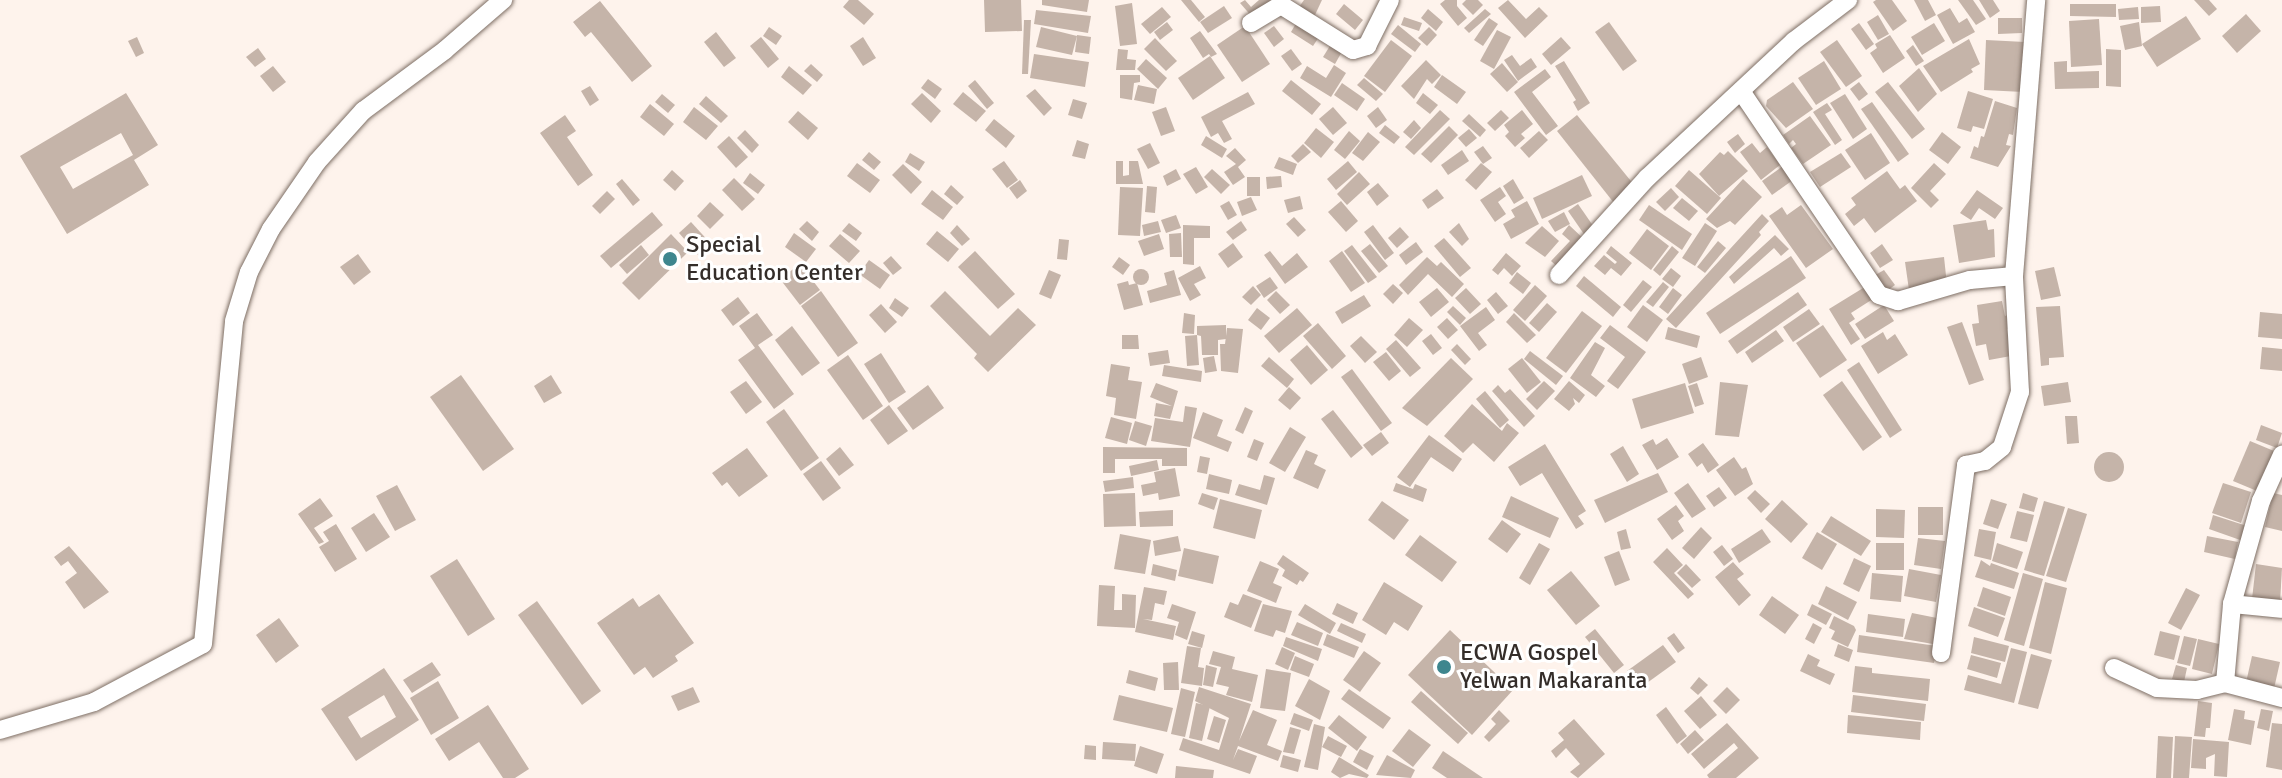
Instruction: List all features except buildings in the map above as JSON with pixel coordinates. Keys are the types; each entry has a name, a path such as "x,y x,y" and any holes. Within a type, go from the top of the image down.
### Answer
{"street":[{"path":"0,730 94,702 203,644 234,321 249,272 271,229 317,162 363,111 445,50 503,0"},
{"path":"1251,23 1281,5 1353,50 1367,46 1390,0"},
{"path":"1559,275 1647,178 1794,41 1848,0"},
{"path":"1941,653 1966,465 1985,461 2002,447 2020,392 2014,276 2036,0"},
{"path":"1741,91 1879,295 1898,301 1970,280 2014,276"},
{"path":"2225,683 2232,604 2261,501 2282,455"},
{"path":"2232,604 2282,609"},
{"path":"2114,668 2157,688 2197,690 2225,683 2282,698"}],"place":[{"name":"Special Education Center","path":"670,259"},
{"name":"ECWA Gospel Yelwan Makaranta","path":"1444,667"}]}
